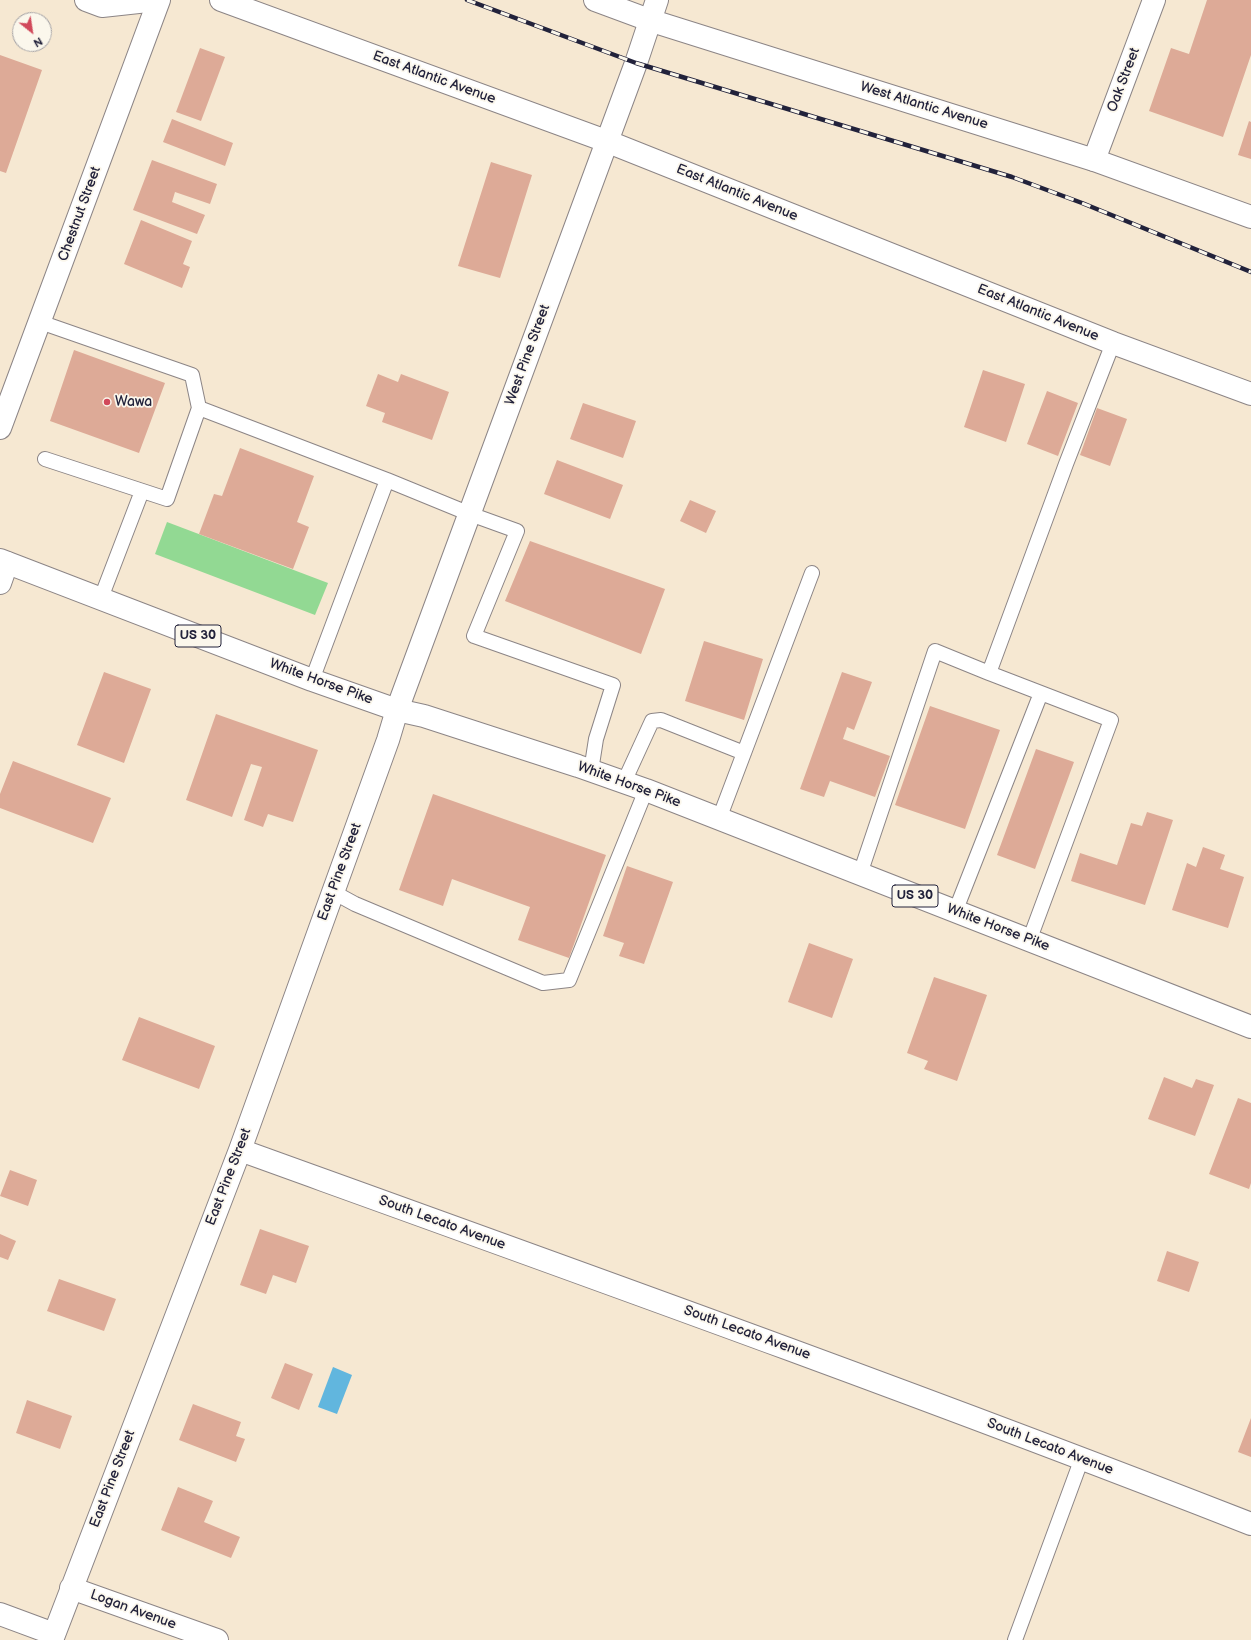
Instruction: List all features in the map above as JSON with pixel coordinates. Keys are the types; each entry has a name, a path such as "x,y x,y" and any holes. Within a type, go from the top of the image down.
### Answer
{"main road":[{"path":"86,0 102,6 158,0"},
{"name":"Chestnut Street","path":"0,428 158,0"},
{"name":"East Atlantic Avenue","path":"221,0 606,141 1113,343 1251,394"},
{"name":"West Atlantic Avenue","path":"595,0 649,20 1094,160 1251,217"},
{"name":"West Pine Street","path":"397,710 636,63 649,20 657,0"},
{"name":"Oak Street","path":"1094,160 1154,0"},
{"name":"White Horse Pike","path":"2,569 101,598 312,680 397,710 424,716 646,790 1251,1027"},
{"name":"East Pine Street","path":"53,1637 240,1150 388,740 397,710"},
{"name":"South Lecato Avenue","path":"240,1150 702,1317 1082,1458 1251,1524"},
{"name":"Logan Avenue","path":"71,1588 217,1640"},
{"path":"0,1614 53,1637"}],"lane":[{"path":"40,322 192,375 199,408 167,499 45,458"},
{"path":"989,673 1063,471 1113,343"},
{"path":"199,408 517,531 474,636 613,685 596,739 591,771"},
{"path":"312,680 387,480"},
{"path":"101,598 142,491"},
{"path":"719,819 812,573"},
{"path":"860,874 935,651 1111,720 1030,941"},
{"path":"955,912 1040,693"},
{"path":"624,782 652,721 661,720 744,753"},
{"path":"333,892 355,904 543,983 569,980 646,790"},
{"path":"1015,1640 1082,1458"}],"green space":[{"path":"167,522 328,583 315,615 155,554"}],"water":[{"path":"333,1367 352,1375 337,1414 318,1407"}],"building":[{"path":"1207,0 1251,0 1251,55 1223,137 1149,111 1171,48 1189,54"},
{"path":"200,48 225,57 201,121 176,112"},
{"path":"0,55 42,70 6,173 0,171"},
{"path":"172,119 233,143 225,166 163,142"},
{"path":"1249,121 1251,122 1251,159 1238,155"},
{"path":"152,160 217,184 210,204 175,192 172,202 205,215 197,234 133,210"},
{"path":"491,162 532,175 500,278 458,266"},
{"path":"141,220 192,241 183,264 190,267 182,288 124,264"},
{"name":"Wawa","path":"74,350 165,383 139,453 50,421"},
{"path":"983,370 1025,384 1006,442 964,427"},
{"path":"378,374 398,382 401,374 449,392 432,440 382,422 385,413 366,406"},
{"path":"1047,391 1078,403 1058,456 1027,444"},
{"path":"583,403 636,421 623,458 570,439"},
{"path":"1097,408 1127,419 1110,466 1080,455"},
{"path":"240,448 314,476 297,522 309,527 293,569 199,534 214,494 222,496"},
{"path":"557,460 623,485 610,519 544,494"},
{"path":"690,500 716,511 706,533 680,521"},
{"path":"530,541 665,589 641,654 505,601"},
{"path":"704,641 763,659 744,720 685,701"},
{"path":"104,672 151,689 124,763 77,745"},
{"path":"842,672 872,682 854,730 847,727 843,739 890,756 875,797 830,781 824,797 800,789"},
{"path":"930,706 1000,730 965,829 895,805"},
{"path":"216,714 318,750 293,822 268,814 263,827 244,820 262,767 251,764 232,817 186,800"},
{"path":"1036,749 1074,762 1035,869 997,855"},
{"path":"13,761 111,798 93,843 0,808 0,794"},
{"path":"433,794 606,855 569,958 518,940 530,907 452,879 443,906 399,890"},
{"path":"1147,812 1173,820 1145,905 1071,881 1080,853 1117,865 1131,823 1142,826"},
{"path":"1203,847 1225,855 1220,869 1244,877 1228,928 1172,910 1187,863 1196,867"},
{"path":"627,866 673,882 644,964 619,956 624,943 603,936"},
{"path":"809,943 853,959 832,1018 788,1002"},
{"path":"934,977 987,995 957,1081 924,1069 928,1061 907,1053"},
{"path":"139,1017 215,1046 199,1089 122,1060"},
{"path":"1164,1077 1192,1088 1196,1079 1214,1085 1195,1136 1148,1119"},
{"path":"1238,1098 1251,1103 1251,1183 1249,1189 1209,1174"},
{"path":"10,1170 37,1180 28,1206 0,1196"},
{"path":"260,1229 309,1246 296,1283 273,1275 266,1294 240,1285"},
{"path":"0,1234 16,1241 8,1260 0,1257"},
{"path":"1167,1251 1199,1262 1189,1292 1157,1281"},
{"path":"59,1279 116,1299 104,1331 47,1311"},
{"path":"285,1363 313,1374 299,1410 271,1398"},
{"path":"27,1400 72,1416 60,1449 16,1433"},
{"path":"193,1404 241,1422 236,1436 245,1439 236,1462 179,1440"},
{"path":"1251,1418 1251,1457 1238,1452"},
{"path":"178,1487 213,1501 204,1522 240,1537 231,1558 161,1530"}],"railway":[{"path":"467,0 636,63 1012,177 1082,203 1251,272"}],"place":[{"name":"Wawa","path":"107,402"}]}
